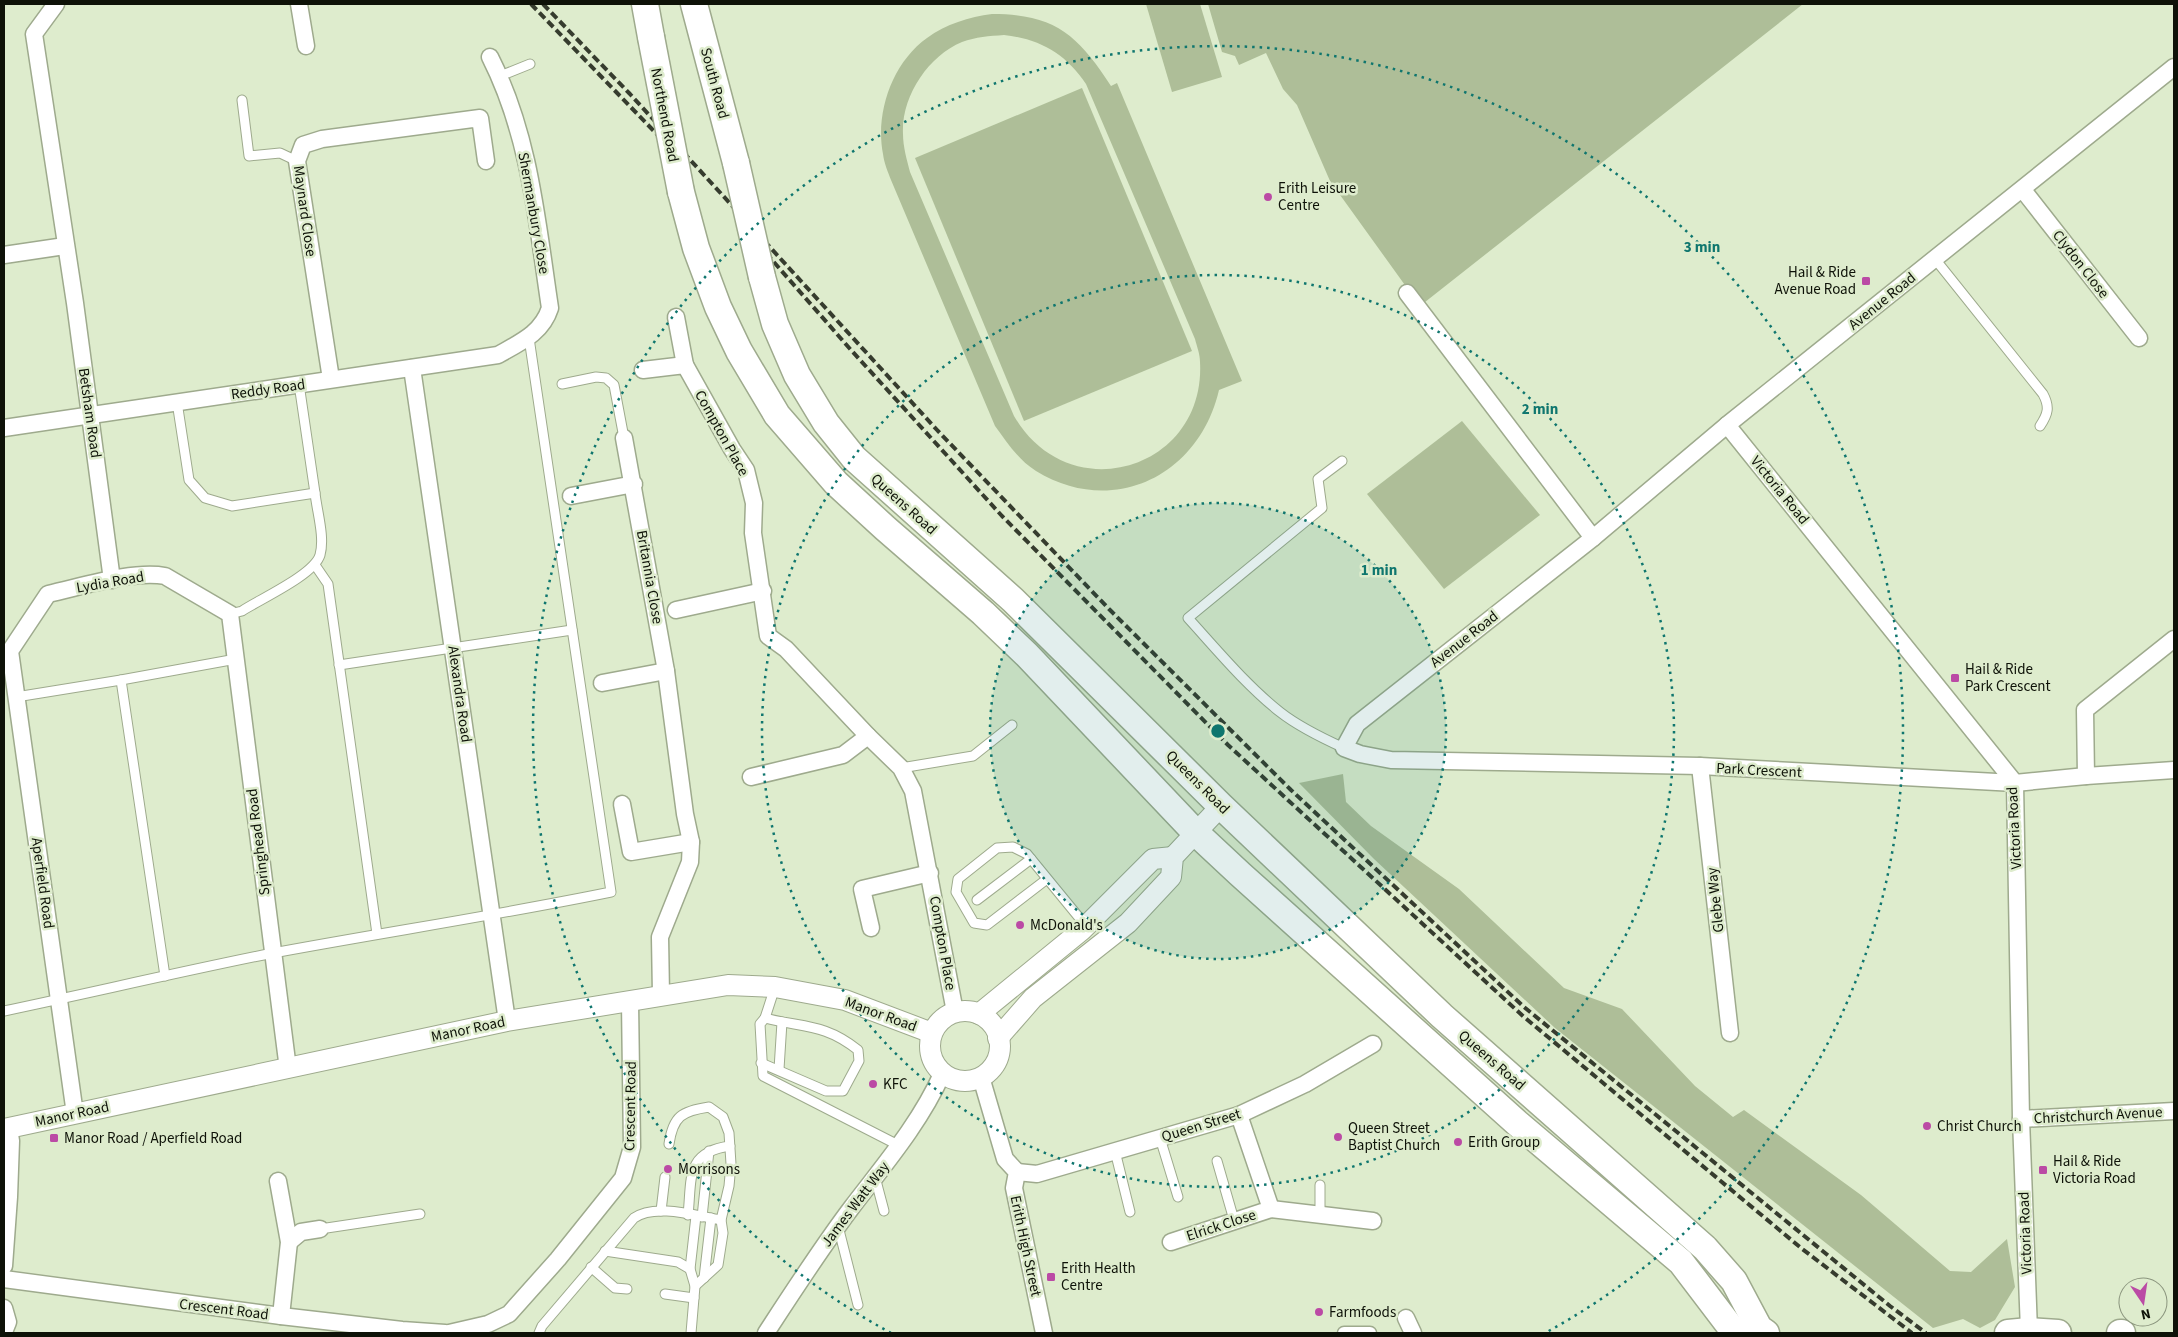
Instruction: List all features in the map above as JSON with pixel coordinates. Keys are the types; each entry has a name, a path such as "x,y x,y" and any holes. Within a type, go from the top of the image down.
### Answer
{"main road":[{"name":"Northend Road","path":"646,4 681,192"},
{"name":"South Road","path":"694,4 736,163"},
{"name":"Queens Road","path":"736,163 775,324 797,375 826,423 854,458 1013,600 1221,806 1442,1016 1711,1254 1734,1280 1759,1328 1766,1333"},
{"name":"Queens Road","path":"681,192 711,292 739,350 777,415 836,483 976,607 1027,655 1195,832 1240,874 1517,1123 1681,1262 1735,1333"},
{"path":"2018,1332 2058,1333"}],"street":[{"name":"Betsham Road","path":"56,4 34,34 75,303 112,580"},
{"path":"299,4 306,46"},
{"name":"Shermanbury Close","path":"490,57 500,76 530,169 550,308 546,321 529,338"},
{"name":"Avenue Road","path":"1344,748 1357,724 1593,538 1727,425 2023,190 2174,67"},
{"name":"Maynard Close","path":"331,379 297,161 303,145 322,139 480,118 486,161"},
{"name":"Clydon Close","path":"2023,190 2139,338"},
{"path":"4,255 65,246"},
{"path":"1407,293 1593,538"},
{"name":"Compton Place","path":"676,316 685,365 732,449 746,470 754,503 753,533 768,636 786,649 901,768 914,791 955,1012"},
{"name":"Reddy Road","path":"4,428 498,354 529,338"},
{"path":"643,370 685,365"},
{"name":"Alexandra Road","path":"412,368 507,1021"},
{"name":"Victoria Road","path":"1727,425 2015,783 2021,1119 2018,1332"},
{"name":"Britannia Close","path":"624,438 634,484 666,671 685,814 691,842 690,862 660,937 661,995"},
{"path":"571,496 634,484"},
{"name":"Lydia Road","path":"7,651 48,594 112,580 154,574 165,576 230,614"},
{"path":"676,610 763,592"},
{"name":"Springhead Road","path":"230,614 288,1069"},
{"path":"2086,776 2085,710 2174,639"},
{"name":"Aperfield Road","path":"7,651 16,697 60,999 74,1114"},
{"path":"602,683 666,671"},
{"path":"751,777 843,755 868,736"},
{"name":"Park Crescent","path":"1344,748 1360,754 1391,760 1700,766 2015,783 2174,770"},
{"name":"Glebe Way","path":"1700,766 1730,1033"},
{"path":"622,804 631,852 691,842"},
{"path":"998,1038 1033,998 1128,923 1171,877 1173,857 1221,806"},
{"path":"980,1014 1086,926 1153,859 1173,857"},
{"path":"871,928 862,889 930,873"},
{"name":"Manor Road","path":"6,1128 507,1021 728,985 775,987 845,1000 932,1032"},
{"name":"Crescent Road","path":"449,1333 488,1324 509,1314 558,1258 623,1178 632,1147 630,1002"},
{"path":"968,1011 980,1014 989,1020 998,1038 1000,1048 998,1058 991,1069 981,1077 969,1081 953,1080 942,1074 933,1059 930,1041 932,1032 944,1017 955,1012 968,1011"},
{"name":"Queen Street","path":"1017,1172 1037,1174 1239,1115 1305,1084 1373,1044"},
{"name":"James Watt Way","path":"766,1333 809,1265 934,1094 942,1074"},
{"path":"981,1077 1005,1160 1017,1172"},
{"name":"Christchurch Avenue","path":"2021,1119 2174,1111"},
{"name":"Elrick Close","path":"1239,1115 1271,1209"},
{"path":"4,1266 11,1141 6,1128"},
{"name":"Erith High Street","path":"1017,1172 1014,1188 1044,1333"},
{"path":"278,1181 289,1242 281,1316"},
{"name":"Elrick Close","path":"1171,1242 1271,1209 1373,1221"},
{"path":"289,1242 301,1232 320,1229"},
{"name":"Crescent Road","path":"4,1279 281,1316 445,1333"},
{"path":"4,1308 8,1322 4,1332"},
{"path":"1406,1318 1412,1333"},
{"path":"1344,1333 1370,1333"}],"lane":[{"path":"500,76 530,64"},
{"path":"242,100 248,156 280,153 297,161"},
{"path":"1935,259 2043,394 2048,404 2048,415 2040,426"},
{"path":"4,1011 272,954 377,934 492,916 611,892 529,338"},
{"path":"562,384 596,377 606,378 614,385 624,438"},
{"path":"230,614 242,611 305,573 315,565 320,555 321,544 315,493 299,384"},
{"path":"177,402 189,480 206,498 232,506 315,493"},
{"path":"1342,461 1318,479 1322,508 1188,618 1250,686 1282,714 1317,736 1344,748"},
{"path":"315,565 328,584 377,934"},
{"path":"339,665 572,630"},
{"path":"16,697 236,659"},
{"path":"121,680 165,976"},
{"path":"901,768 973,756 1012,725"},
{"path":"1047,879 987,925 974,923 956,892 958,879 997,848 1013,846 1027,854 1086,926"},
{"path":"977,900 1031,859"},
{"path":"775,987 765,1018 760,1024 763,1076 898,1145"},
{"path":"761,1063 826,1091 843,1091 859,1061 858,1050 845,1039 818,1027 765,1018"},
{"path":"779,1070 782,1022"},
{"path":"669,1144 673,1125 681,1115 692,1110 709,1107 723,1117 729,1132 729,1186 704,1217 690,1270 695,1286 691,1333"},
{"path":"1160,1138 1178,1196"},
{"path":"704,1217 694,1166 704,1153 730,1146"},
{"path":"704,1278 704,1217 709,1151"},
{"path":"1116,1151 1130,1212"},
{"path":"1217,1161 1234,1220"},
{"path":"875,1176 884,1211"},
{"path":"661,1211 665,1177"},
{"path":"1320,1185 1320,1215"},
{"path":"539,1333 542,1326 634,1218 648,1211 704,1217 723,1233 718,1265 695,1286"},
{"path":"320,1229 420,1214"},
{"path":"838,1226 858,1305"},
{"path":"605,1252 678,1262 690,1270"},
{"path":"591,1267 615,1288 627,1289"},
{"path":"665,1294 694,1298"}],"green space":[{"path":"1146,4 1200,4 1222,77 1172,92"},
{"path":"1208,4 1803,4 1420,306 1330,181 1297,105 1283,89 1266,53 1239,65 1235,56 1222,52"},
{"path":"983,15 1014,15 1049,23 1063,31 1087,53 1111,86 1117,83 1242,381 1219,390 1209,420 1193,446 1173,466 1149,480 1122,489 1094,490 1065,485 1036,471 1013,450 995,426 886,167 881,138 884,106 889,90 904,61 915,48 934,33 966,19","holes":["993,36 1017,37 1040,44 1061,56 1086,84 1195,339 1200,356 1196,399 1181,429 1158,452 1130,465 1099,469 1067,463 1038,445 1014,416 910,172 905,153 904,120 912,92 919,79 938,57 962,42"]},
{"path":"1082,88 1192,351 1024,421 915,158"},
{"path":"1462,421 1540,515 1444,589 1367,494"},
{"path":"1343,774 1346,802 1371,826 1459,889 1564,988 1622,1009 1695,1086 1733,1117 1744,1110 1861,1195 1950,1271 1971,1272 2007,1239 2015,1287 1995,1320 1980,1328 1963,1319 1933,1328 1555,1028 1374,859 1299,783"}],"railway":[{"path":"531,4 679,157"},
{"path":"543,4 630,94 938,431 1109,609 1291,790 1524,1007 1890,1306 1926,1333"},
{"path":"758,244 851,350 1002,516 1228,745 1524,1017 1801,1248 1912,1333"}],"place":[{"name":"Erith Leisure Centre","path":"1268,197"},
{"name":"Hail & Ride Avenue Road","path":"1866,281"},
{"name":"Hail & Ride Park Crescent","path":"1955,678"},
{"name":"McDonald's","path":"1020,925"},
{"name":"KFC","path":"873,1084"},
{"name":"Christ Church","path":"1927,1126"},
{"name":"Queen Street Baptist Church","path":"1338,1137"},
{"name":"Manor Road / Aperfield Road","path":"54,1138"},
{"name":"Erith Group","path":"1458,1142"},
{"name":"Morrisons","path":"668,1169"},
{"name":"Hail & Ride Victoria Road","path":"2043,1170"},
{"name":"Erith Health Centre","path":"1051,1277"},
{"name":"Farmfoods","path":"1319,1312"}]}
